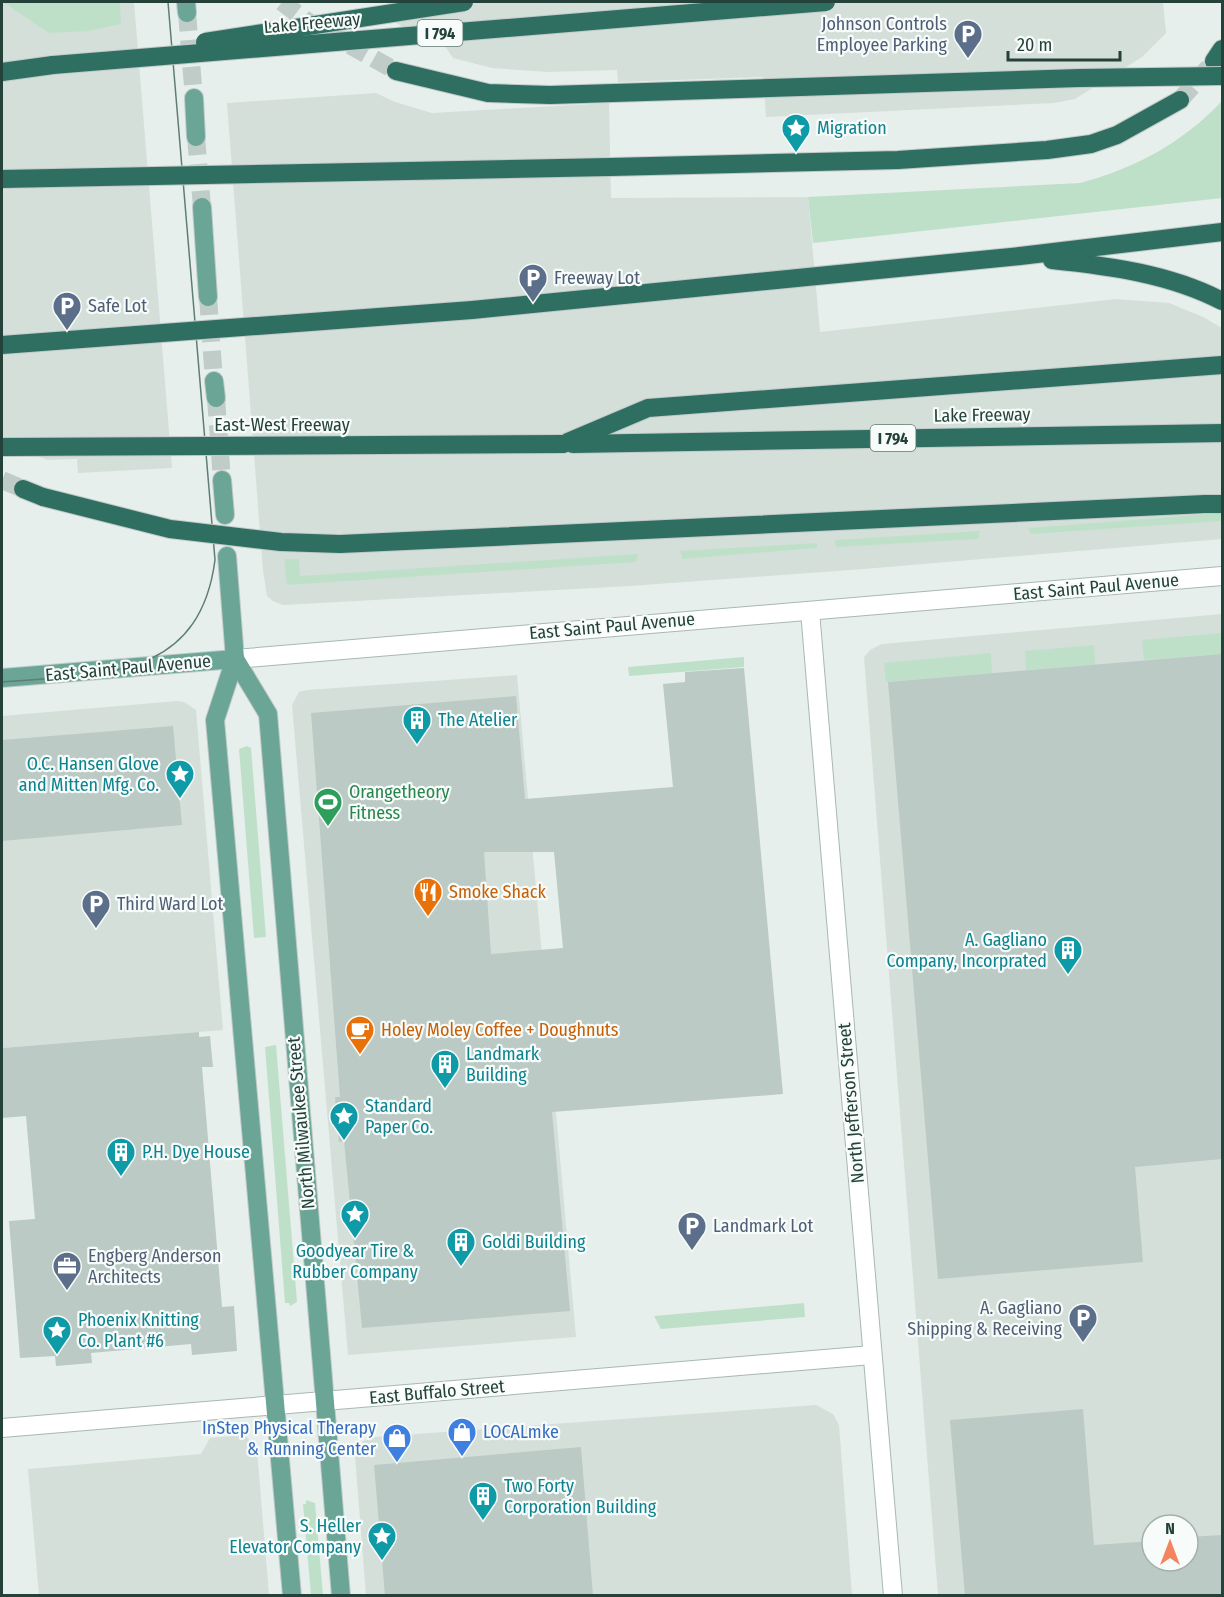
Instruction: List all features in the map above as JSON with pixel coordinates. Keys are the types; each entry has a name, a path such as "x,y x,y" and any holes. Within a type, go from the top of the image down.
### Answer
{"highway":[{"path":"53,65 464,2"},
{"name":"Lake Freeway","path":"53,65 826,2"},
{"path":"396,71 488,93 550,95 1080,78 1220,62"},
{"name":"I 794","path":"2,72 53,65"},
{"path":"2,179 875,161 1047,150 1091,144 1117,135 1180,100"},
{"path":"2,345 472,310 1020,256 1222,232"},
{"path":"1020,256 1146,273 1201,290 1222,301"},
{"path":"563,444 648,408 1222,365"},
{"name":"Lake Freeway","path":"563,444 1222,433"},
{"name":"East-West Freeway","path":"2,447 563,444"},
{"path":"23,489 43,497 170,529 281,542 340,544 1222,504"}],"main road":[{"path":"194,98 196,137"},
{"path":"201,207 208,297"},
{"path":"222,480 225,515"},
{"name":"North Milwaukee Street","path":"227,556 235,659 215,720 292,1596"},
{"name":"North Milwaukee Street","path":"235,659 268,714 342,1596"},
{"name":"East Saint Paul Avenue","path":"2,678 235,659"}],"street":[{"name":"East Saint Paul Avenue","path":"235,659 1222,576"},
{"name":"North Jefferson Street","path":"810,611 892,1596"},
{"name":"East Buffalo Street","path":"2,1428 872,1354"}],"shaded area":[{"name":"Safe Lot","path":"2,2 134,2 172,468 78,473 77,459 48,460 2,445"},
{"path":"389,2 1163,2 1166,33 1142,57 1075,99 1054,103 766,117 763,77 618,82 617,70 548,72 492,68 453,58 443,43 412,33 392,20"},
{"name":"Freeway Lot","path":"376,93 395,102 432,113 609,103 611,198 808,197 820,332 1116,299 1169,303 1203,317 1222,328 1222,539 630,586 283,605 273,601 267,596 263,571 227,103"},
{"path":"1222,614 1222,1595 938,1595 864,657 870,650 882,644"},
{"path":"517,675 576,1337 348,1355 292,705 299,692 307,690"},
{"path":"184,702 196,710 223,1030 2,1048 2,716"},
{"path":"816,1405 833,1414 839,1425 852,1595 366,1595 355,1456 363,1441 375,1437"},
{"path":"240,1435 248,1438 257,1450 269,1595 39,1595 28,1469 201,1454 210,1438"}],"green space":[{"path":"3,2 120,2 121,24 88,31 49,33"},
{"path":"1222,101 1222,198 813,243 808,197 1080,183 1120,170 1157,152 1191,129"},
{"path":"1222,513 1222,521 1031,534 1028,528"},
{"path":"980,531 978,539 836,547 835,540"},
{"path":"817,543 817,548 683,559 680,551"},
{"path":"638,554 636,562 287,585 284,559 299,559 300,576"},
{"path":"1222,633 1222,654 1144,660 1142,640"},
{"path":"1094,645 1095,665 1026,670 1025,651"},
{"path":"991,653 992,673 886,682 884,663"},
{"path":"744,657 744,667 629,676 628,667"},
{"path":"247,746 251,748 266,937 254,938 239,749"},
{"path":"276,1045 297,1302 290,1306 289,1303 285,1303 265,1047"},
{"path":"804,1303 805,1317 661,1329 654,1316"},
{"path":"306,1500 315,1503 323,1595 311,1595 303,1504 306,1504"}],"building":[{"name":"A. Gagliano Company, Incorprated","path":"1222,654 1222,1159 1135,1167 1143,1262 938,1279 888,682"},
{"path":"744,668 783,1094 552,1112 570,1311 362,1328 344,1141 339,1142 335,1097 340,1097 311,713 516,696 525,799 673,787 663,684 685,682 685,672","holes":["484,852 554,852 563,948 491,954"]},
{"path":"173,726 182,825 2,841 2,740"},
{"name":"P.H. Dye House","path":"199,1032 199,1037 210,1036 213,1067 202,1067 222,1307 234,1306 237,1351 192,1355 191,1344 91,1353 92,1363 56,1366 55,1356 20,1358 9,1221 35,1219 26,1116 2,1118 2,1048"},
{"path":"1083,1409 1094,1545 1140,1542 1140,1573 1200,1573 1200,1536 1222,1535 1222,1596 965,1596 950,1420"},
{"name":"Two Forty Corporation Building","path":"581,1447 593,1596 385,1596 374,1465"}],"tunnel":[{"path":"282,2 307,21 396,71"},
{"path":"187,13 194,98"},
{"path":"1180,100 1209,67"},
{"path":"196,137 202,207"},
{"path":"208,297 214,381"},
{"path":"216,398 222,480"},
{"path":"2,480 23,489"}],"tram line":[{"path":"2,682 74,677 107,672 138,664 166,650 188,629 205,600 215,560 168,2"}],"place":[{"name":"Johnson Controls Employee Parking","path":"968,60"},
{"name":"Migration","path":"796,154"},
{"name":"Freeway Lot","path":"533,304"},
{"name":"Safe Lot","path":"67,332"},
{"name":"The Atelier","path":"417,746"},
{"name":"O.C. Hansen Glove and Mitten Mfg. Co.","path":"180,800"},
{"name":"Orangetheory Fitness","path":"328,828"},
{"name":"Smoke Shack","path":"428,918"},
{"name":"Third Ward Lot","path":"96,930"},
{"name":"A. Gagliano Company, Incorprated","path":"1068,976"},
{"name":"Holey Moley Coffee + Doughnuts","path":"360,1056"},
{"name":"Landmark Building","path":"445,1090"},
{"name":"Standard Paper Co.","path":"344,1142"},
{"name":"P.H. Dye House","path":"121,1178"},
{"name":"Goodyear Tire & Rubber Company","path":"355,1240"},
{"name":"Landmark Lot","path":"692,1252"},
{"name":"Goldi Building","path":"461,1268"},
{"name":"Engberg Anderson Architects","path":"67,1292"},
{"name":"A. Gagliano Shipping & Receiving","path":"1083,1344"},
{"name":"Phoenix Knitting Co. Plant #6","path":"57,1356"},
{"name":"LOCALmke","path":"462,1458"},
{"name":"InStep Physical Therapy & Running Center","path":"397,1464"},
{"name":"Two Forty Corporation Building","path":"483,1522"},
{"name":"S. Heller Elevator Company","path":"382,1562"}]}
